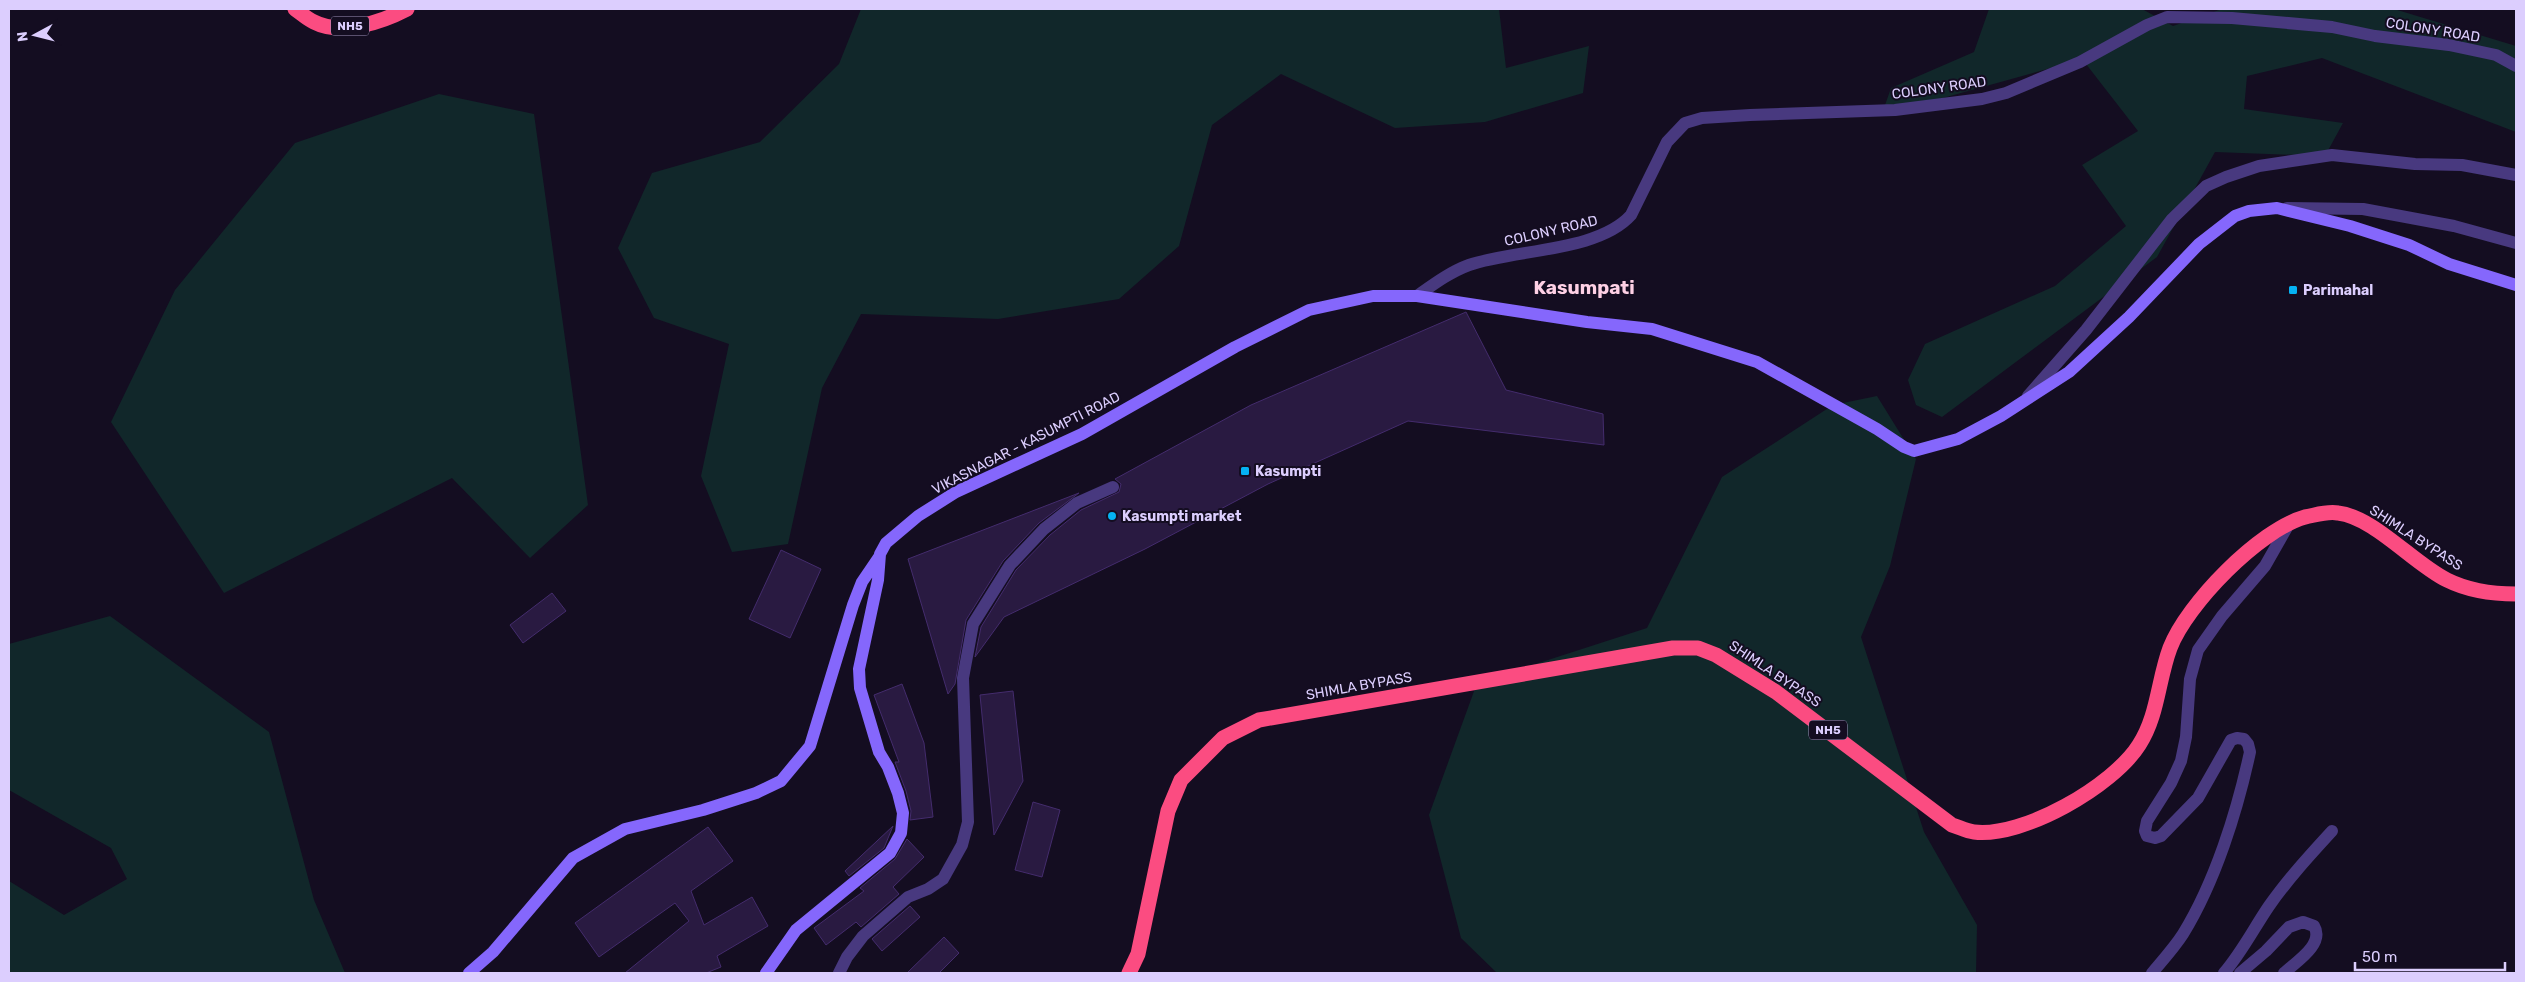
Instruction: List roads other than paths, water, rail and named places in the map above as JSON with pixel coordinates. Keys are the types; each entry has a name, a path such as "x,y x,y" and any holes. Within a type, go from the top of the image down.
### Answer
{"highway":[{"name":"NH5","path":"295,9 314,23 342,27 370,23 407,9"},
{"name":"SHIMLA BYPASS","path":"1129,973 1138,954 1168,811 1181,780 1223,738 1259,720 1673,648 1698,648 1716,654 1776,692 1952,825 1973,832 1993,831 2019,826 2049,813 2098,785 2129,759 2140,744 2152,719 2169,649 2180,626 2195,604 2255,545 2290,522 2325,513 2344,514 2363,522 2446,580 2471,590 2492,594 2516,594"}],"street":[{"name":"COLONY ROAD","path":"1417,296 1443,277 1470,264 1589,239 1622,225 1631,215 1667,142 1685,123 1702,118 1750,115 1895,110 1982,99 2006,93 2080,62 2139,29 2167,17 2232,18 2332,27 2375,36 2449,45 2496,56 2516,66"},
{"path":"2022,403 2086,330 2158,235 2206,186 2259,166 2332,155 2415,164 2462,165 2516,174"},
{"name":"VIKASNAGAR - KASUMPTI ROAD","path":"469,973 493,952 573,858 625,829 703,810 756,793 781,781 810,746 853,605 862,582 886,543 905,526 956,492 1082,434 1200,366 1270,328 1309,310 1374,296 1417,296 1587,322 1652,328 1757,362 1914,451 1958,439 2022,403 2086,358 2221,226 2235,216 2277,208"},
{"path":"2277,208 2363,209 2454,226 2516,243"},
{"path":"2277,208 2350,226 2409,244 2450,264 2516,285"},
{"path":"839,973 863,936 908,897 928,889 943,879 954,863 962,845 968,814 963,678 973,624 1010,565 1044,529 1077,503 1112,487"},
{"path":"2152,973 2182,935 2199,904 2222,848 2250,752 2248,744 2244,739 2237,738 2231,740 2198,798 2161,836 2153,838 2147,836 2145,831 2147,821 2171,783 2181,761 2186,737 2194,660 2207,636 2265,566 2290,522"},
{"path":"766,973 796,930 890,853 901,833 903,813 898,793 888,767 879,752 860,688 859,670 878,580 880,554"},
{"path":"2224,973 2238,958 2256,924 2282,888 2332,831"},
{"path":"2240,973 2266,951 2289,927 2303,922 2314,926 2317,936 2314,944 2284,973"}],"place":[{"name":"Parimahal","path":"2293,290"},
{"name":"Kasumpti","path":"1245,471"},
{"name":"Kasumpti market","path":"1112,516"}],"district":[{"name":"Kasumpati","path":"1584,287"}]}
